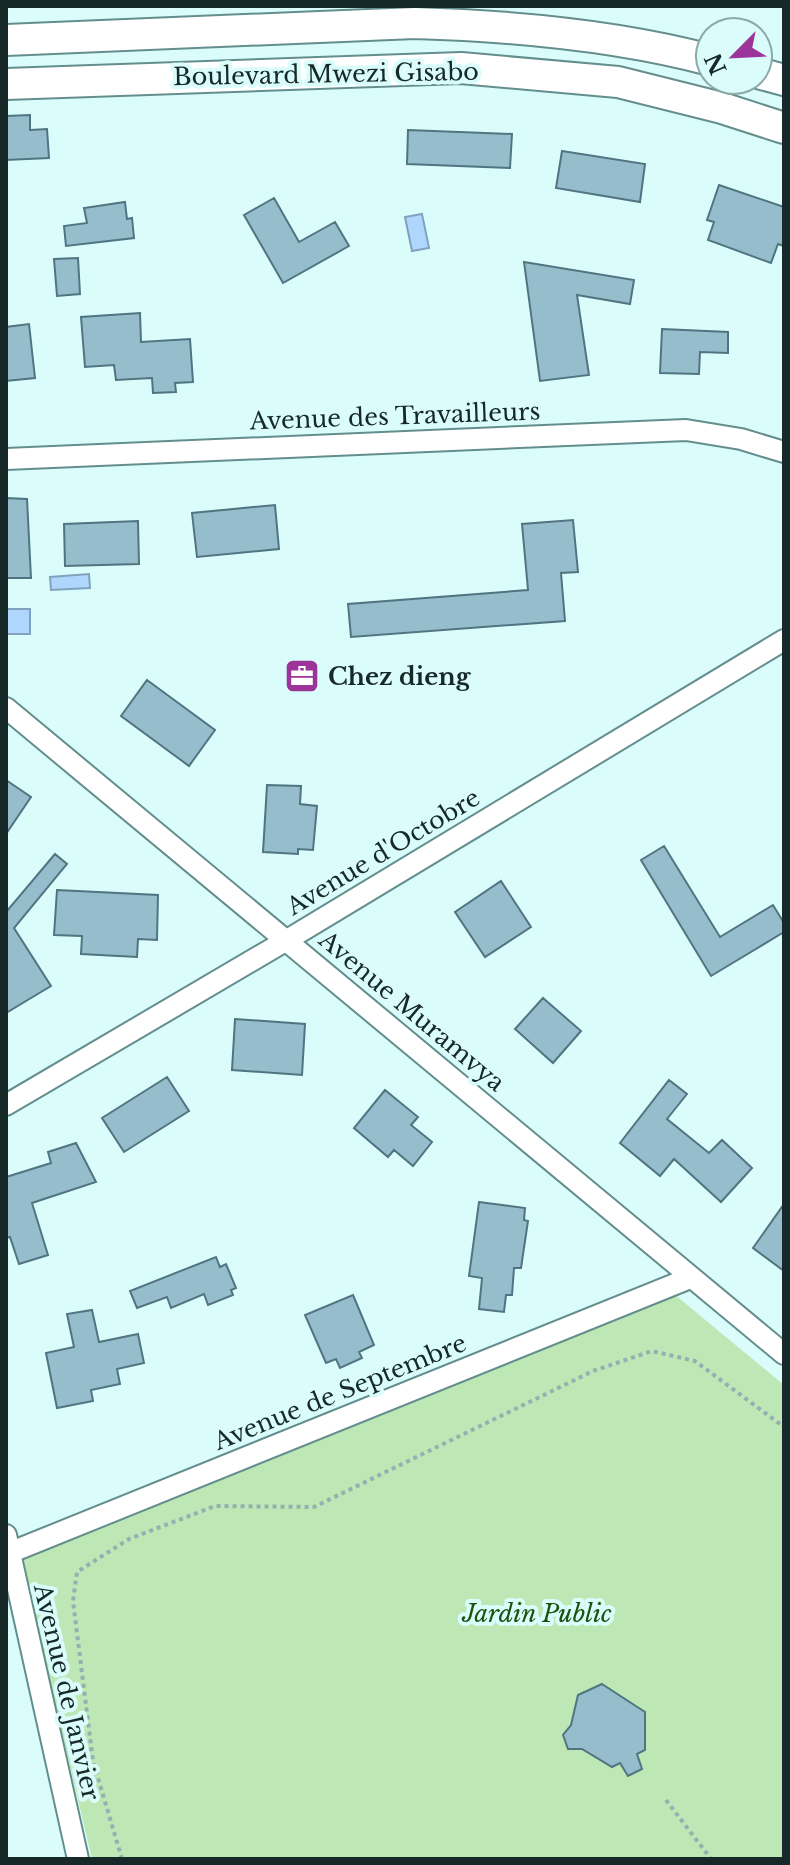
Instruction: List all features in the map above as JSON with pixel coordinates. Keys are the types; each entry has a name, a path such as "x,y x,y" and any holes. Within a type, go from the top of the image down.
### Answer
{"main road":[{"name":"Boulevard Mwezi Gisabo","path":"6,40 415,23 466,25 617,43 694,57"},
{"path":"61,38 63,82"},
{"name":"Boulevard Mwezi Gisabo","path":"6,84 461,68 618,82 722,108 784,128"}],"street":[{"name":"Avenue des Travailleurs","path":"6,459 686,430 741,439 784,452"},
{"name":"Avenue d'Octobre","path":"6,1105 287,940 784,640"},
{"name":"Avenue Muramvya","path":"6,708 784,1354"},
{"name":"Avenue de Septembre","path":"8,1544 690,1278"},
{"name":"Avenue de Janvier","path":"8,1544 78,1859"}],"path":[{"path":"122,1859 93,1761 73,1601 77,1572 129,1539 215,1506 314,1507 593,1371 652,1351 695,1361 784,1427"},
{"path":"666,1800 711,1859"}],"green space":[{"name":"Jardin Public","path":"674,1294 784,1385 784,1859 92,1859 20,1554"}],"water":[{"path":"422,214 429,248 412,251 405,217"},
{"path":"89,574 90,588 51,590 50,577"},
{"path":"6,609 30,609 30,634 6,634"}],"building":[{"path":"30,115 30,130 47,129 49,158 6,160 6,116"},
{"path":"408,130 512,134 510,168 407,164"},
{"path":"562,151 645,164 640,202 556,188"},
{"path":"719,185 784,207 784,246 778,244 771,263 708,240 714,222 707,220"},
{"path":"274,198 299,242 335,222 349,246 283,283 244,215"},
{"path":"125,202 127,219 132,218 134,238 66,246 64,226 87,223 84,208"},
{"path":"78,258 80,294 57,296 54,259"},
{"path":"524,262 634,280 630,304 577,295 589,375 540,381"},
{"path":"140,313 141,342 190,339 193,382 175,383 176,392 153,393 152,378 116,380 114,365 85,367 81,317"},
{"path":"29,324 35,378 6,381 6,327"},
{"path":"662,329 728,332 728,353 700,352 699,374 660,373"},
{"path":"6,498 27,499 31,578 6,578"},
{"path":"275,505 279,549 197,557 192,513"},
{"path":"573,520 578,572 561,573 565,621 351,637 348,604 528,590 522,524"},
{"path":"138,521 139,564 65,566 64,524"},
{"path":"147,680 215,730 189,766 121,716"},
{"path":"6,780 31,797 6,834"},
{"path":"267,785 301,786 300,804 317,806 313,850 298,849 298,854 263,852"},
{"path":"664,846 720,937 773,905 784,923 784,932 711,976 641,860"},
{"path":"55,854 67,864 14,928 51,986 6,1013 6,912"},
{"path":"501,881 531,927 485,957 455,912"},
{"path":"57,890 158,895 157,940 138,939 137,957 81,954 82,936 54,935"},
{"path":"543,998 581,1031 553,1063 515,1029"},
{"path":"235,1019 305,1024 302,1075 232,1070"},
{"path":"167,1077 189,1111 124,1152 102,1118"},
{"path":"669,1080 687,1094 667,1119 709,1153 722,1140 752,1168 721,1202 674,1159 660,1176 620,1143"},
{"path":"385,1090 418,1117 411,1125 432,1142 413,1166 394,1150 388,1157 354,1128"},
{"path":"76,1143 96,1182 32,1203 48,1255 19,1264 10,1237 6,1238 6,1177 51,1163 48,1152"},
{"path":"479,1202 525,1208 524,1220 528,1221 521,1268 514,1268 512,1295 506,1295 504,1312 479,1309 482,1278 469,1276"},
{"path":"784,1204 784,1271 753,1248"},
{"path":"216,1257 220,1267 226,1264 236,1288 231,1290 233,1295 208,1305 204,1294 171,1308 167,1297 137,1308 130,1291"},
{"path":"353,1295 374,1345 359,1352 362,1358 340,1368 336,1359 326,1363 305,1315"},
{"path":"92,1310 99,1342 138,1334 144,1363 117,1369 120,1384 91,1390 93,1401 57,1408 46,1353 74,1347 67,1314"},
{"path":"602,1684 645,1712 645,1750 637,1754 642,1769 628,1776 620,1763 612,1767 582,1749 568,1749 563,1735 571,1725 578,1695"}],"place":[{"name":"Chez dieng","path":"302,676"}]}
